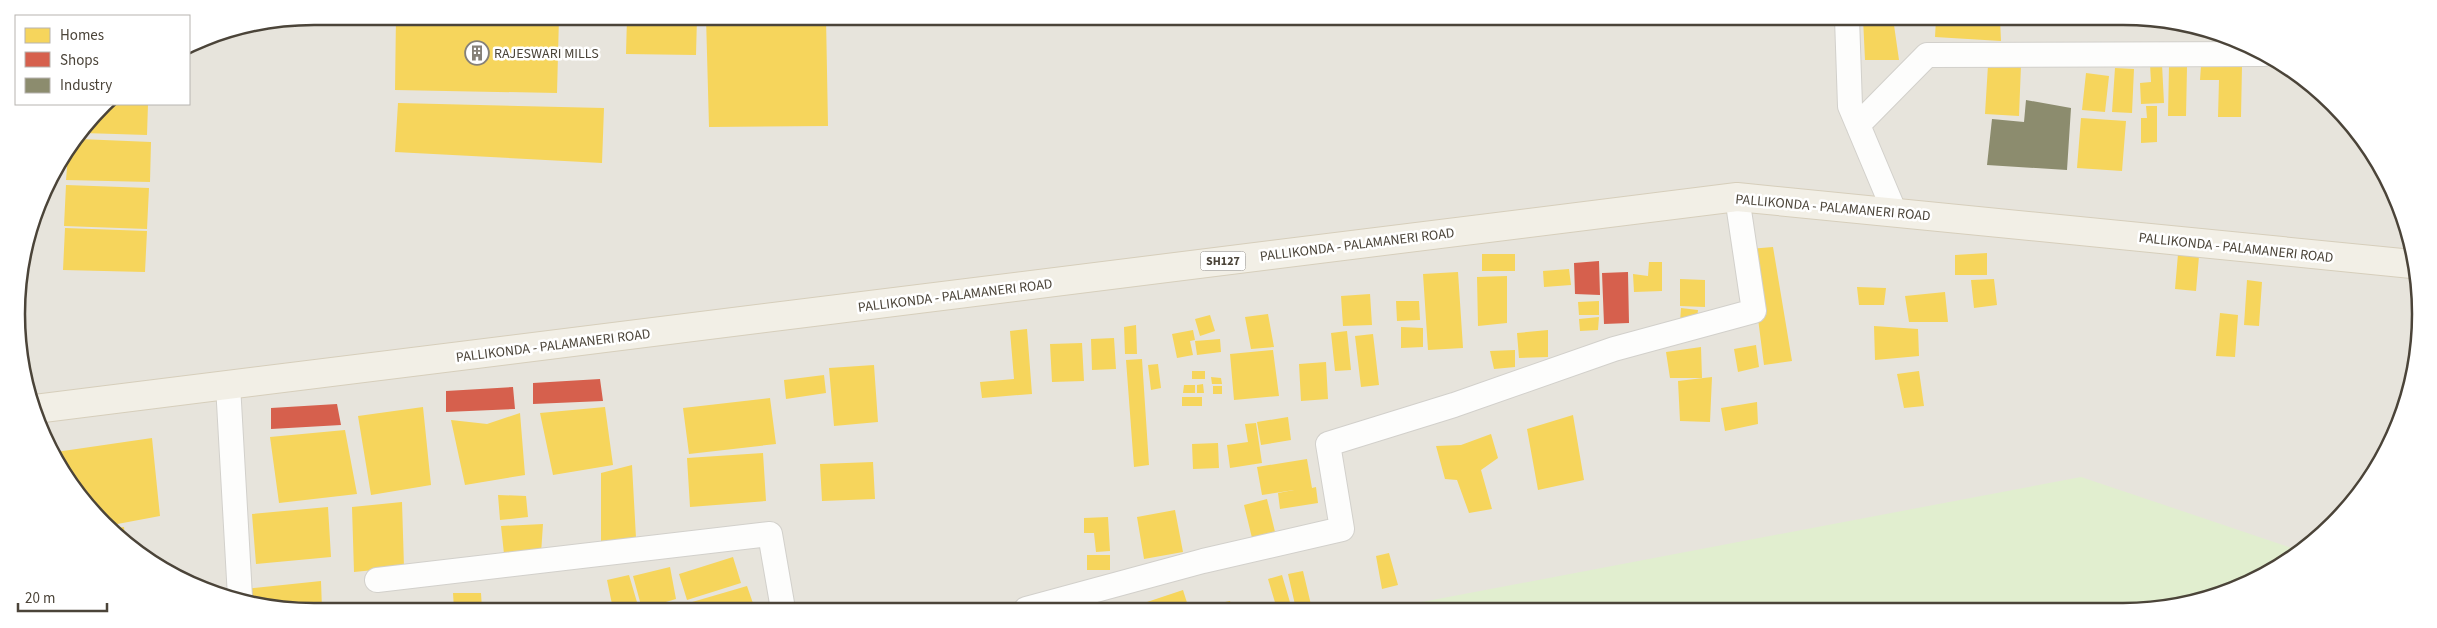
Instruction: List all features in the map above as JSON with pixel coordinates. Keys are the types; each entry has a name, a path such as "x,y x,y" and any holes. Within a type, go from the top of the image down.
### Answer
{"main road":[{"name":"PALLIKONDA - PALAMANERI ROAD","path":"41,408 1737,197 2407,264"}],"street":[{"path":"1847,25 1850,106 1895,213"},
{"path":"1858,125 1927,55 2249,54"},
{"path":"1048,603 1203,561 1342,529 1328,444 1454,405 1614,349 1754,311 1737,197"},
{"path":"228,385 240,593"},
{"path":"377,580 770,534 782,603"}],"shaded area":[{"path":"314,25 2123,25 2161,27 2216,40 2268,64 2314,97 2352,138 2382,186 2397,221 2402,239 2410,276 2412,314 2410,352 2397,407 2382,442 2352,490 2314,531 2284,554 2234,581 2198,593 2161,601 2123,603 314,603 276,601 221,588 169,564 123,531 97,505 74,475 64,458 40,407 27,352 25,314 27,276 40,221 64,169 97,123 115,105 190,105 190,53 221,40 276,27"}],"green space":[{"path":"2081,477 2292,548 2234,581 2198,593 2161,601 2123,603 1417,603"}],"building: Homes":[{"name":"RAJESWARI MILLS","path":"396,25 559,25 557,93 395,90"},
{"path":"627,25 697,25 696,55 626,54"},
{"path":"706,25 826,25 828,126 709,127"},
{"path":"1863,25 1894,25 1899,60 1865,60"},
{"path":"1936,25 2000,25 2001,41 1935,37"},
{"path":"2150,64 2162,64 2164,103 2141,104 2140,83 2151,82"},
{"path":"1988,65 2021,65 2019,116 1985,114"},
{"path":"2169,66 2187,67 2186,116 2168,116"},
{"path":"2201,66 2242,66 2241,117 2218,117 2219,80 2200,80"},
{"path":"2115,68 2134,69 2132,113 2112,112"},
{"path":"2086,73 2109,76 2105,112 2082,110"},
{"path":"398,103 604,108 602,163 395,152"},
{"path":"115,105 148,105 147,135 89,133"},
{"path":"2146,106 2157,106 2157,142 2141,143 2141,118 2147,118"},
{"path":"2081,118 2126,121 2122,171 2077,168"},
{"path":"84,139 151,142 150,182 66,180 67,164"},
{"path":"66,185 149,188 147,229 64,226"},
{"path":"65,228 147,231 145,272 63,270"},
{"path":"1773,247 1792,361 1764,365 1749,249"},
{"path":"1987,253 1987,275 1955,275 1955,255"},
{"path":"1482,254 1515,254 1515,271 1482,271"},
{"path":"2178,254 2199,256 2196,291 2175,289"},
{"path":"1649,262 1662,262 1662,291 1634,292 1633,274 1648,276"},
{"path":"1569,269 1571,285 1544,287 1543,271"},
{"path":"1458,272 1463,348 1428,350 1423,274"},
{"path":"1507,276 1507,323 1478,326 1477,277"},
{"path":"1680,279 1705,280 1705,307 1680,306"},
{"path":"1994,279 1997,305 1974,308 1971,280"},
{"path":"2247,280 2262,282 2259,326 2244,325"},
{"path":"1857,287 1886,288 1884,305 1859,305"},
{"path":"1945,292 1948,322 1909,322 1905,296"},
{"path":"1370,294 1372,325 1343,326 1341,296"},
{"path":"1396,301 1419,301 1420,320 1397,321"},
{"path":"1599,301 1599,315 1579,315 1578,302"},
{"path":"1681,308 1698,310 1697,318 1680,322"},
{"path":"2220,313 2238,315 2235,357 2216,356"},
{"path":"1268,314 1274,347 1251,349 1245,317"},
{"path":"1210,315 1215,331 1200,336 1195,319"},
{"path":"1599,317 1598,330 1580,331 1579,319"},
{"path":"1136,325 1137,354 1125,354 1124,327"},
{"path":"1874,326 1918,329 1919,356 1875,360"},
{"path":"1401,327 1423,328 1423,347 1401,348"},
{"path":"1027,329 1032,394 982,398 980,382 1014,379 1010,331"},
{"path":"1193,330 1195,340 1190,341 1193,355 1177,358 1172,334"},
{"path":"1548,330 1548,357 1519,358 1517,333"},
{"path":"1347,331 1351,370 1335,371 1331,333"},
{"path":"1373,334 1379,385 1361,387 1355,336"},
{"path":"1114,338 1116,369 1092,370 1091,339"},
{"path":"1220,339 1221,352 1197,355 1195,341"},
{"path":"1082,343 1084,381 1052,382 1050,344"},
{"path":"1756,345 1759,367 1738,372 1734,349"},
{"path":"1701,347 1702,378 1670,378 1666,352"},
{"path":"1273,350 1279,396 1234,400 1230,354"},
{"path":"1515,350 1515,367 1494,369 1490,351"},
{"path":"1142,359 1149,465 1134,467 1126,360"},
{"path":"1326,362 1328,399 1301,401 1299,364"},
{"path":"1158,364 1161,388 1151,390 1148,365"},
{"path":"874,365 878,422 834,426 829,368"},
{"path":"1192,371 1205,371 1205,379 1192,379"},
{"path":"1919,371 1924,406 1904,408 1897,374"},
{"path":"824,375 826,393 786,399 784,380"},
{"path":"1211,377 1221,378 1222,384 1212,384"},
{"path":"1712,377 1710,422 1680,421 1678,381"},
{"path":"1203,384 1204,393 1197,393 1197,385"},
{"path":"1184,385 1195,385 1195,393 1183,393"},
{"path":"1213,386 1222,386 1222,394 1213,394"},
{"path":"1182,397 1202,397 1202,406 1182,406"},
{"path":"770,398 776,444 689,454 683,408"},
{"path":"1757,402 1758,424 1725,431 1721,408"},
{"path":"423,407 431,485 371,495 358,416"},
{"path":"605,407 613,465 553,475 540,413"},
{"path":"520,413 525,475 465,485 451,420 487,424"},
{"path":"1573,415 1584,480 1538,490 1527,429"},
{"path":"1288,417 1291,440 1261,445 1257,422"},
{"path":"1256,423 1262,463 1230,468 1227,445 1248,442 1245,424"},
{"path":"345,430 357,494 279,503 270,437"},
{"path":"1491,434 1498,458 1481,470 1492,509 1469,513 1457,480 1445,479 1436,446 1461,445"},
{"path":"152,438 160,516 116,524 85,490 60,451"},
{"path":"1218,443 1219,468 1193,469 1192,444"},
{"path":"763,453 766,501 690,507 687,458"},
{"path":"1307,459 1312,488 1316,487 1318,503 1280,509 1278,493 1294,490 1262,495 1257,467"},
{"path":"873,462 875,499 822,501 820,464"},
{"path":"632,465 636,538 601,541 601,473"},
{"path":"498,495 526,496 528,517 500,520"},
{"path":"1267,499 1276,536 1253,542 1244,505"},
{"path":"402,502 404,567 354,572 352,507"},
{"path":"328,507 331,557 256,564 252,514"},
{"path":"1175,510 1183,552 1144,559 1137,517"},
{"path":"1108,517 1110,551 1096,552 1094,533 1084,533 1084,518"},
{"path":"543,524 541,554 504,554 501,526"},
{"path":"1389,553 1398,585 1382,589 1376,556"},
{"path":"1087,555 1110,555 1110,570 1087,570"},
{"path":"733,557 741,583 687,600 679,574"},
{"path":"670,567 676,599 662,603 640,603 633,576"},
{"path":"1303,571 1311,603 1295,603 1288,574"},
{"path":"629,575 637,603 612,603 607,580"},
{"path":"1282,575 1290,603 1275,603 1268,579"},
{"path":"321,581 322,603 276,601 246,594 245,589"},
{"path":"747,586 753,603 689,603"},
{"path":"1183,590 1187,603 1144,603"},
{"path":"453,593 481,593 482,603 454,603"}],"building: Shops":[{"path":"1599,261 1600,295 1575,294 1574,263"},
{"path":"1628,272 1629,323 1604,324 1602,273"},
{"path":"600,379 603,401 533,404 533,383"},
{"path":"513,387 515,409 446,412 446,391"},
{"path":"337,404 341,425 271,429 271,408"}],"building: Industry":[{"path":"2026,100 2071,108 2067,170 1987,165 1992,119 2024,122"}],"place":[{"name":"RAJESWARI MILLS","path":"477,53"}]}
